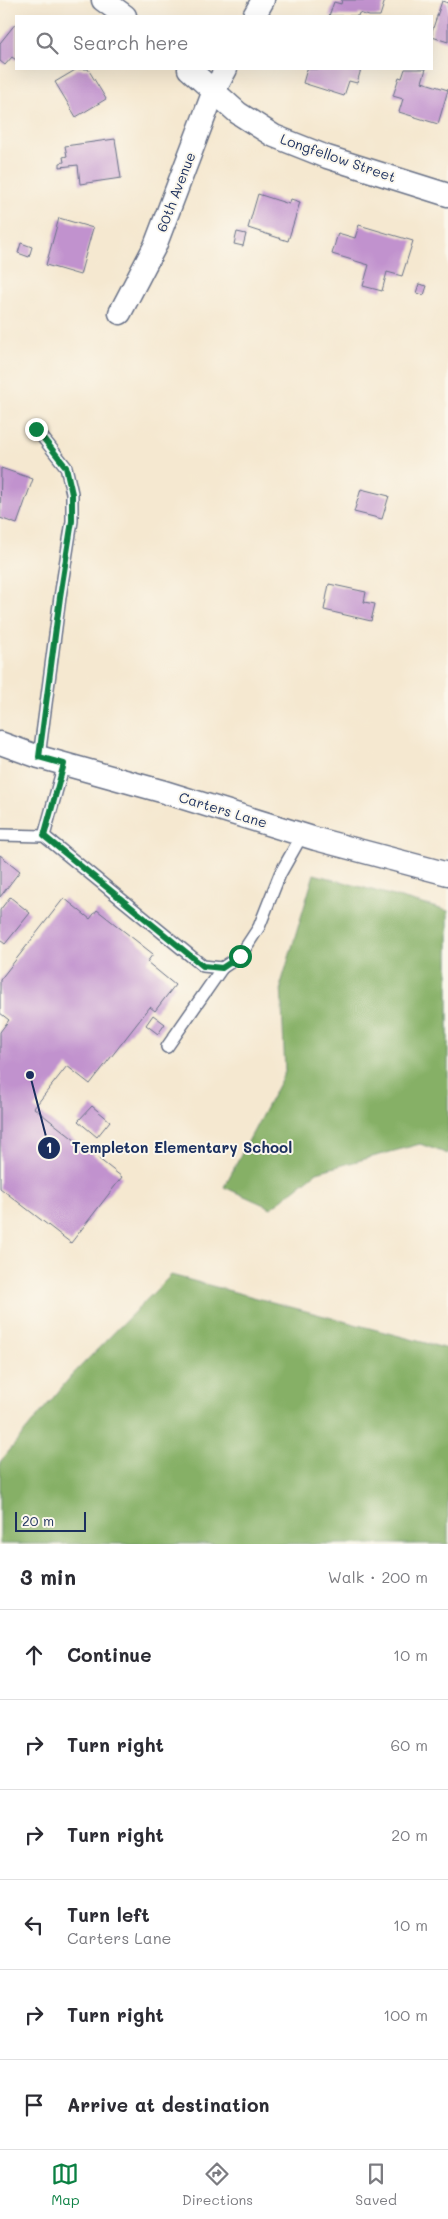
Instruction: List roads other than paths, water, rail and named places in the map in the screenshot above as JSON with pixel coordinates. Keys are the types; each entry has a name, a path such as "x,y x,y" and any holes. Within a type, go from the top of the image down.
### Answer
{"street":[{"path":"103,0 124,15"},
{"path":"255,15 263,0"},
{"name":"Longfellow Street","path":"189,70 238,113 274,136 327,157 448,195"},
{"name":"60th Avenue","path":"120,313 155,246 214,91 225,70"},
{"name":"Carters Lane","path":"0,743 39,757 302,835 448,874"}],"lane":[{"path":"36,429 66,467 72,494 72,521 39,757"},
{"path":"44,836 64,764"},
{"path":"0,835 44,836 203,966 222,968"},
{"path":"166,1047 222,968 240,956 259,927 280,874 302,835"}],"place":[{"name":"Templeton Elementary School","path":"30,1075"}]}
